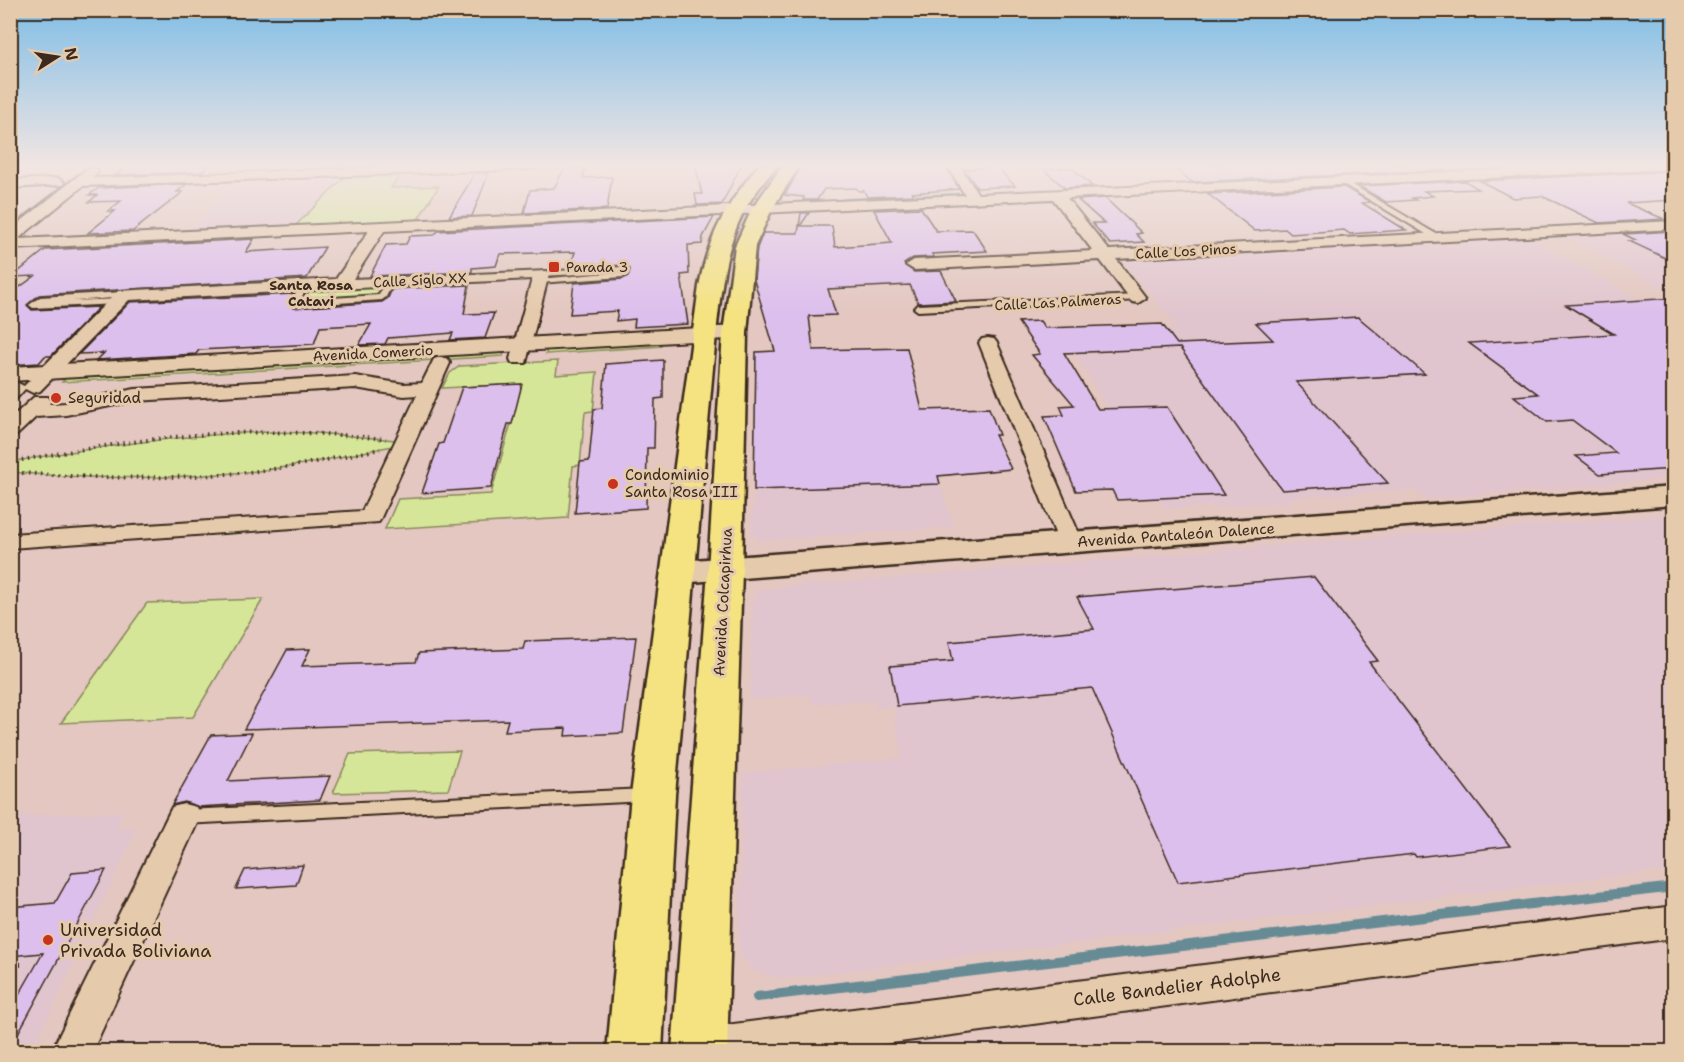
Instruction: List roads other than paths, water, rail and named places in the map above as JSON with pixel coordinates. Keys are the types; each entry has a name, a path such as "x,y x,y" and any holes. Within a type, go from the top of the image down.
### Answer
{"main road":[{"name":"Avenida Colcapirhua","path":"692,1050 725,570 719,340 714,266 732,215"},
{"name":"Avenida Colcapirhua","path":"634,1052 653,795 679,572 719,340 745,246 759,215"},
{"name":"Avenida Pantaleón Dalence","path":"679,572 1674,496"}],"street":[{"path":"10,238 39,215"},
{"path":"10,244 633,215"},
{"name":"Calle Las Palmeras","path":"1073,215 1138,298"},
{"name":"Calle Los Pinos","path":"914,265 1674,225"},
{"path":"341,284 380,226"},
{"path":"521,351 540,277"},
{"name":"Calle Siglo XX","path":"121,298 341,284 540,277"},
{"path":"30,411 26,384 121,298"},
{"name":"Avenida Comercio","path":"26,384 719,340"},
{"path":"988,343 1071,543"},
{"name":"Avenida Comercio","path":"26,384 441,363 521,351"},
{"path":"10,542 371,517 441,363"},
{"path":"10,430 30,411 66,409 135,395 355,382 404,390 428,388"},
{"path":"70,1052 184,817"},
{"name":"Calle Bandelier Adolphe","path":"692,1050 1674,922"}],"lane":[{"path":"1399,215 1439,238"},
{"name":"Calle Siglo XX","path":"624,269 623,275 540,277 624,269"},
{"path":"304,286 294,303 382,297 389,282"},
{"name":"Calle Siglo XX","path":"121,298 33,305 40,300 121,298"},
{"name":"Calle Las Palmeras","path":"918,308 1138,298"},
{"path":"184,817 653,795"}],"waterway":[{"path":"757,997 1674,887"}],"tram line":[{"path":"10,227 26,215"}],"place":[{"name":"Parada 3","path":"554,267"},
{"name":"Seguridad","path":"56,398"},
{"name":"Condominio Santa Rosa III","path":"613,484"},
{"name":"Universidad Privada Boliviana","path":"48,940"}],"district":[{"name":"Santa Rosa Catavi","path":"311,294"}]}
